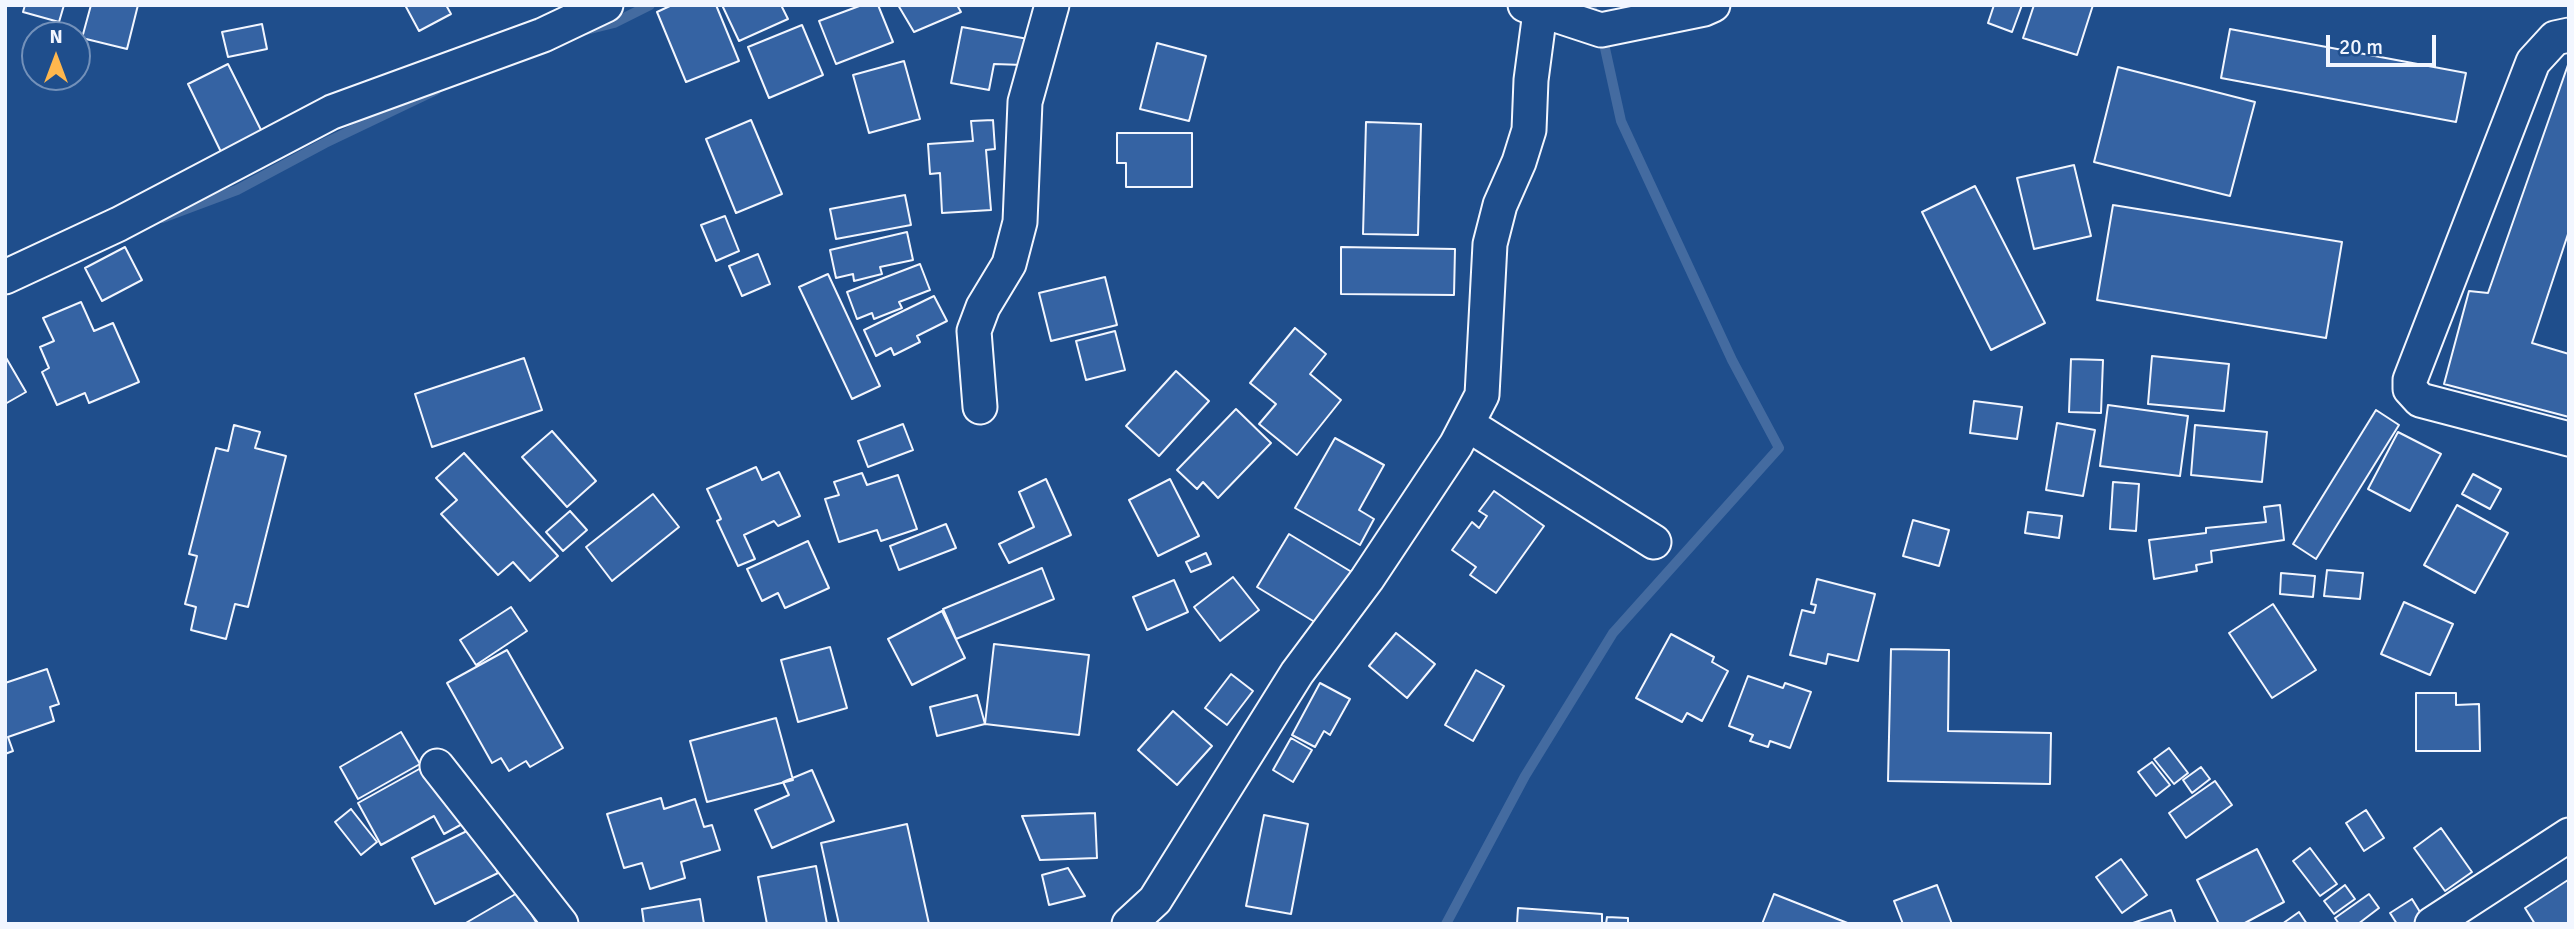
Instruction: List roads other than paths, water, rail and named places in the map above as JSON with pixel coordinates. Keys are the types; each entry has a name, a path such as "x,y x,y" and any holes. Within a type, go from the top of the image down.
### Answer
{"street":[{"path":"5,277 119,224 332,111 543,35 606,5"},
{"path":"980,407 974,331 984,307 1009,264 1020,222 1025,102 1052,5"},
{"path":"1129,924 1155,900 1297,673 1367,579 1456,445 1482,395 1490,244 1500,205 1520,162 1528,130 1533,8 1601,30 1713,5"},
{"path":"2569,36 2555,38 2533,62 2410,380 2410,389 2420,400 2569,439"},
{"path":"1467,424 1654,542"},
{"path":"437,766 561,924"},
{"path":"2432,924 2569,835"}],"waterway":[{"path":"586,30 614,23 650,5"},
{"path":"1446,924 1525,776 1613,633 1779,448 1732,360 1621,121 1601,30 1590,5"},
{"path":"162,218 237,190 325,143 436,90"}]}
